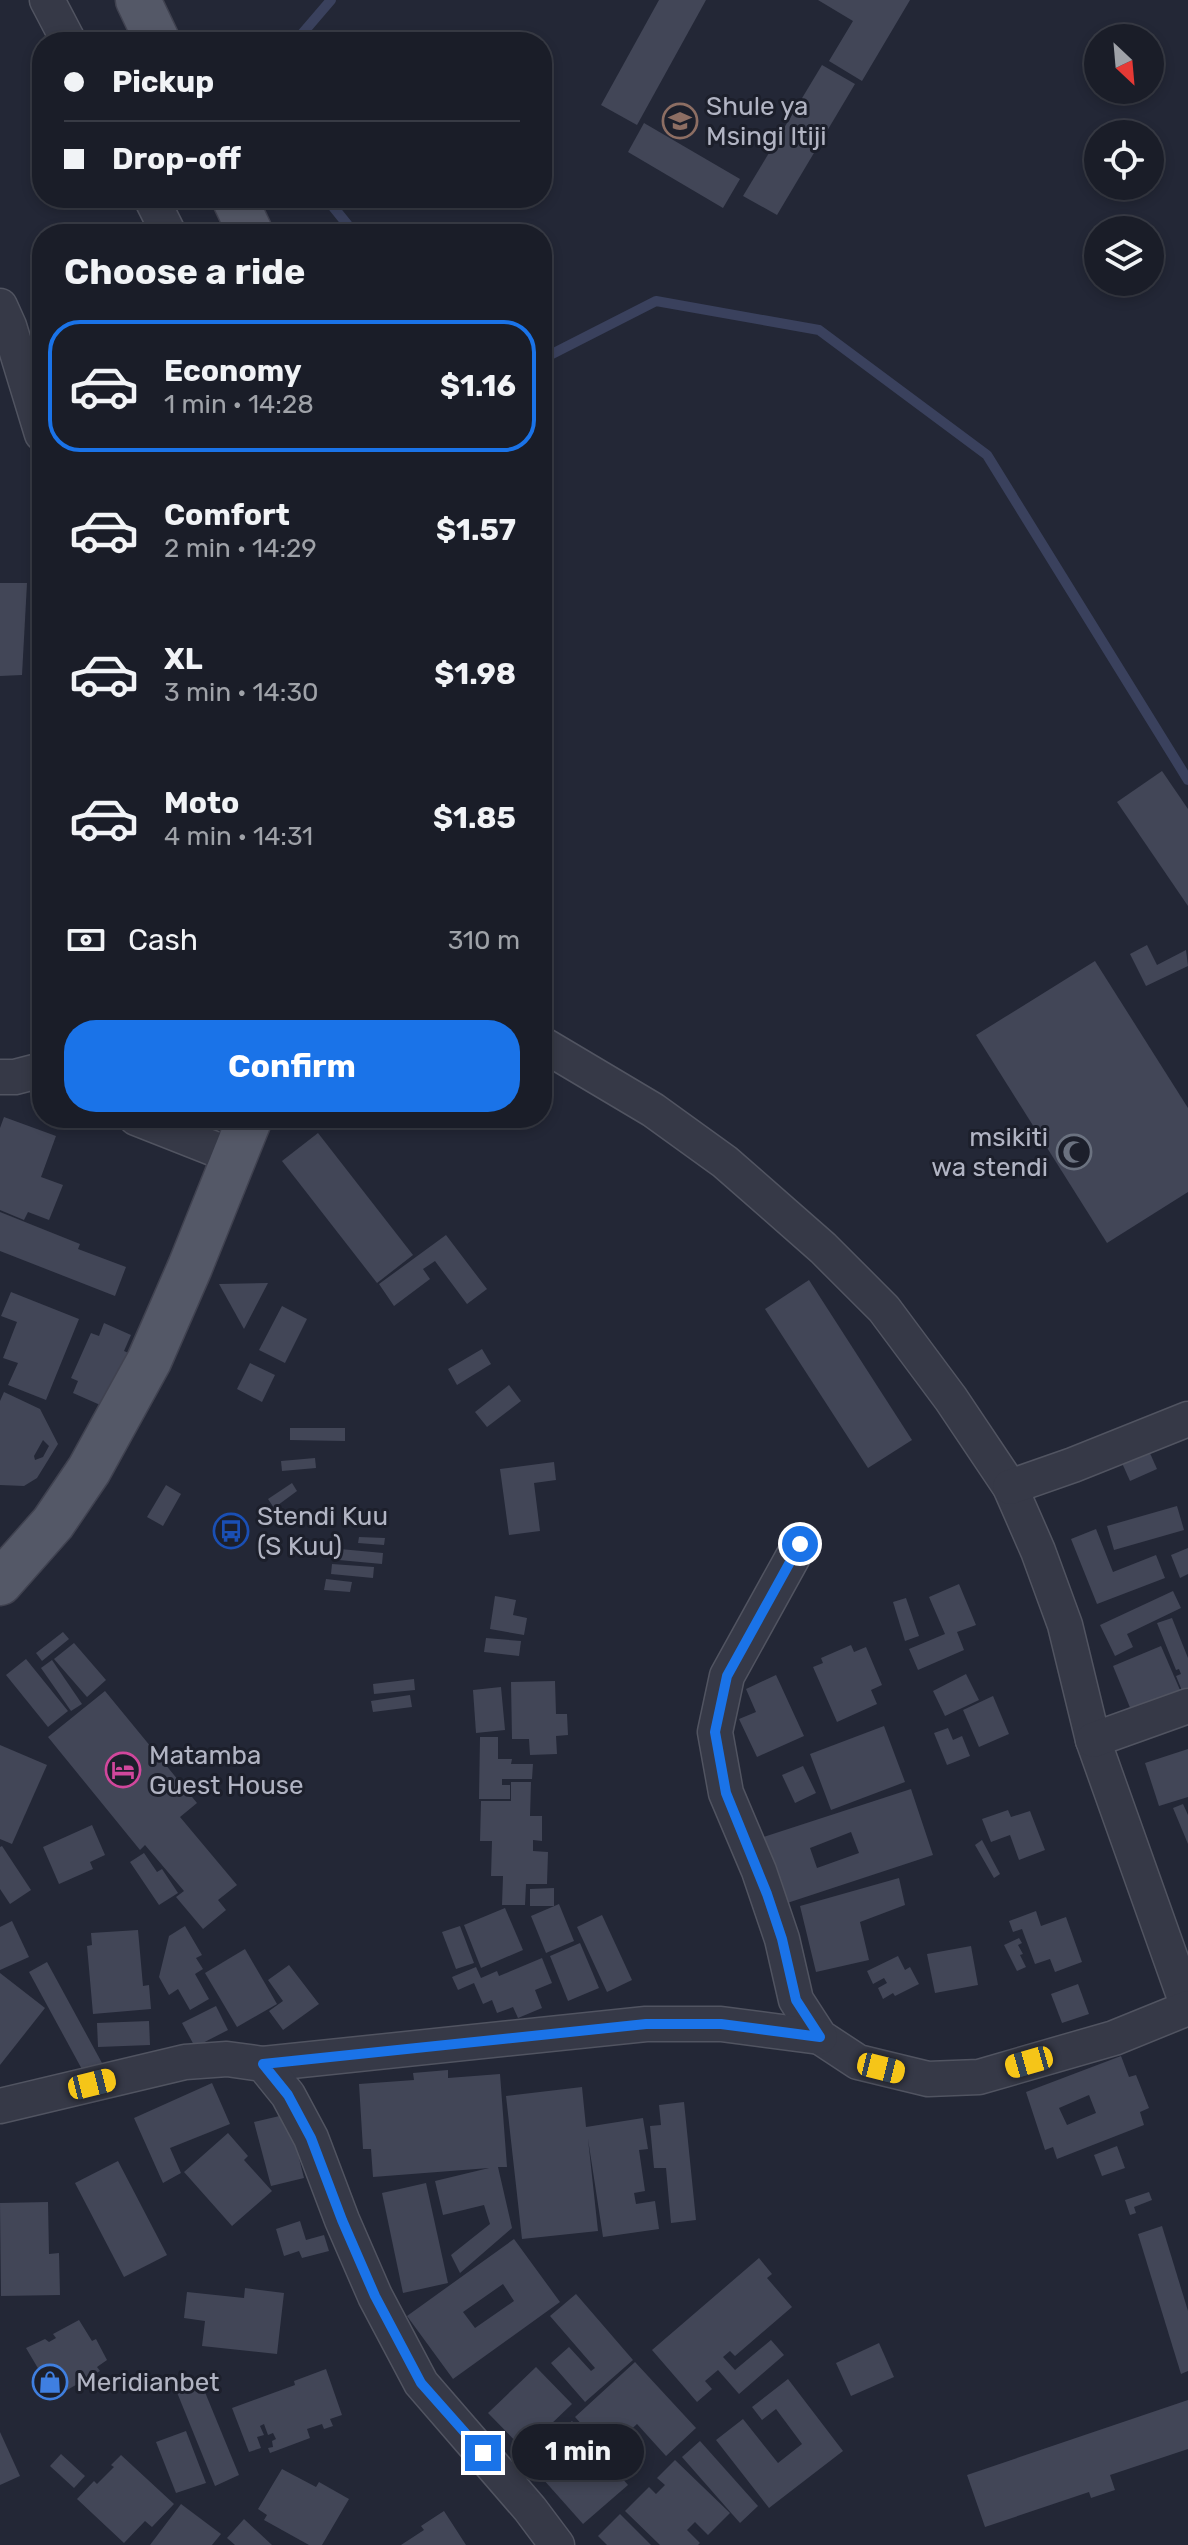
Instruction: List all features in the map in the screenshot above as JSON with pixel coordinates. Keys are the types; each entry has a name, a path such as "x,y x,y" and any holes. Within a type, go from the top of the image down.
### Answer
{"main road":[{"path":"138,0 153,32"},
{"path":"0,1583 53,1523 89,1470 149,1361 242,1137"}],"street":[{"path":"47,0 64,32"},
{"path":"0,306 32,401"},
{"path":"552,1050 653,1110 713,1153 781,1208 823,1248 884,1309 951,1399 1010,1487 1065,1625 1093,1740 1188,2007 1114,2038 979,2077 928,2079 858,2062 820,2037 796,2000 782,1939 764,1885 726,1793 715,1732 727,1676 800,1544"},
{"path":"0,1077 32,1073"},
{"path":"192,1128 242,1137"},
{"path":"1010,1487 1188,1419"},
{"path":"1093,1740 1188,1706"},
{"path":"0,2106 185,2062 227,2059 263,2064 646,2024 721,2024 820,2037"},
{"path":"263,2064 288,2095 311,2138 375,2296 421,2383 530,2509 557,2545"}],"building":[{"path":"659,0 706,0 637,125 601,105"},
{"path":"818,0 910,0 862,81 829,61 853,21"},
{"path":"822,65 855,84 777,215 743,196"},
{"path":"644,123 740,179 723,208 628,152"},
{"path":"0,583 27,583 22,675 0,676"},
{"path":"1162,771 1188,809 1188,906 1117,802"},
{"path":"1147,945 1157,965 1186,950 1188,966 1146,986 1130,954"},
{"path":"1095,961 1188,1108 1188,1192 1107,1243 976,1035"},
{"path":"4,1117 56,1136 41,1177 63,1185 49,1220 28,1212 24,1220 0,1210 0,1128"},
{"path":"318,1133 413,1255 377,1283 282,1161"},
{"path":"0,1212 80,1244 78,1249 126,1267 115,1296 0,1251"},
{"path":"446,1235 487,1289 467,1304 435,1261 423,1269 430,1279 394,1306 379,1284"},
{"path":"809,1280 912,1440 868,1468 765,1309"},
{"path":"268,1283 244,1329 219,1284"},
{"path":"11,1292 79,1319 46,1400 8,1385 18,1363 3,1358 17,1322 1,1316"},
{"path":"282,1306 307,1319 285,1363 259,1350"},
{"path":"104,1323 131,1335 124,1351 131,1354 107,1408 73,1393 78,1381 71,1378 91,1333 99,1336"},
{"path":"482,1349 491,1364 457,1385 448,1369"},
{"path":"250,1363 275,1375 262,1402 237,1389"},
{"path":"509,1385 521,1401 487,1427 475,1412"},
{"path":"4,1392 40,1409 58,1444 37,1478 24,1486 0,1485 0,1401","holes":["43,1440 49,1446 43,1457 35,1460 34,1456"]},
{"path":"290,1428 345,1428 345,1441 290,1440"},
{"path":"1149,1451 1157,1469 1130,1481 1122,1463"},
{"path":"315,1458 316,1468 282,1471 281,1461"},
{"path":"554,1462 556,1480 534,1483 540,1531 509,1535 500,1469"},
{"path":"292,1483 297,1491 274,1508 268,1499"},
{"path":"166,1485 181,1494 163,1526 147,1517"},
{"path":"1177,1506 1184,1530 1114,1550 1107,1526"},
{"path":"1096,1529 1113,1572 1156,1555 1165,1578 1097,1604 1071,1539"},
{"path":"359,1537 385,1538 384,1545 358,1543"},
{"path":"1188,1548 1188,1574 1180,1578 1171,1555"},
{"path":"340,1549 383,1553 382,1564 339,1560"},
{"path":"332,1564 374,1567 373,1578 331,1574"},
{"path":"326,1579 352,1582 350,1592 324,1590"},
{"path":"959,1584 976,1625 957,1632 964,1650 918,1670 909,1649 945,1634 929,1597"},
{"path":"1173,1591 1181,1608 1127,1634 1133,1647 1115,1656 1100,1625"},
{"path":"495,1596 516,1600 513,1615 527,1618 524,1635 490,1629"},
{"path":"906,1598 919,1636 905,1641 893,1602"},
{"path":"1172,1618 1188,1658 1188,1691 1183,1693 1176,1676 1181,1674 1179,1669 1176,1670 1157,1623"},
{"path":"63,1632 69,1639 42,1661 36,1653"},
{"path":"486,1638 521,1641 519,1656 484,1652"},
{"path":"74,1643 106,1680 87,1697 54,1659"},
{"path":"851,1645 854,1652 866,1647 882,1685 871,1690 877,1704 837,1722 813,1667 823,1663 821,1658"},
{"path":"1161,1646 1180,1690 1131,1710 1113,1666"},
{"path":"26,1659 68,1711 48,1727 6,1675"},
{"path":"52,1660 82,1704 71,1711 41,1668"},
{"path":"966,1674 979,1700 945,1716 933,1691"},
{"path":"776,1675 804,1736 757,1757 739,1719 756,1712 746,1689"},
{"path":"414,1679 415,1690 374,1694 373,1684"},
{"path":"555,1681 556,1714 567,1714 568,1735 556,1736 557,1754 530,1755 529,1739 512,1739 511,1682"},
{"path":"501,1687 505,1730 476,1733 473,1690"},
{"name":"Matamba Guest House","path":"105,1691 197,1803 180,1817 237,1885 218,1900 226,1910 203,1929 176,1897 184,1891 145,1845 140,1850 48,1737"},
{"path":"410,1695 412,1707 373,1712 371,1701"},
{"path":"993,1696 1009,1734 979,1747 963,1710"},
{"path":"884,1726 905,1782 831,1810 810,1754"},
{"path":"948,1728 953,1740 962,1736 970,1756 947,1765 934,1733"},
{"path":"480,1737 498,1737 498,1759 512,1759 511,1764 533,1764 532,1779 502,1779 502,1785 510,1785 510,1799 479,1799"},
{"path":"0,1745 47,1765 12,1844 0,1839"},
{"path":"1188,1749 1188,1797 1159,1806 1145,1763"},
{"path":"803,1766 816,1793 795,1803 782,1775"},
{"path":"511,1782 531,1782 530,1816 542,1816 542,1841 533,1840 533,1851 548,1852 547,1884 526,1884 525,1905 502,1905 503,1876 491,1876 492,1841 480,1841 481,1801 511,1801"},
{"path":"911,1789 933,1855 775,1907 754,1840","holes":["851,1832 859,1853 817,1868 810,1848"]},
{"path":"1183,1804 1188,1815 1188,1844 1173,1808"},
{"path":"1008,1810 1011,1817 1030,1811 1045,1850 1019,1860 1010,1835 991,1842 982,1819"},
{"path":"92,1825 105,1855 90,1862 93,1869 59,1884 43,1847"},
{"path":"982,1840 1000,1874 994,1878 975,1845"},
{"path":"2,1846 31,1890 10,1904 0,1889"},
{"path":"144,1853 157,1872 162,1869 178,1893 159,1905 130,1862"},
{"path":"899,1878 905,1905 860,1922 869,1960 816,1972 800,1906"},
{"path":"554,1888 554,1906 530,1906 530,1889"},
{"path":"559,1904 574,1941 546,1953 531,1916"},
{"path":"505,1908 523,1950 481,1968 464,1925"},
{"path":"1036,1911 1041,1926 1066,1917 1082,1962 1055,1972 1050,1959 1035,1964 1022,1929 1013,1932 1009,1921"},
{"path":"602,1915 632,1980 607,1992 577,1927"},
{"path":"12,1921 29,1957 0,1970 0,1927"},
{"path":"185,1926 202,1955 196,1958 203,1969 195,1974 209,1999 190,2010 178,1989 169,1995 159,1977 169,1936"},
{"path":"460,1926 474,1963 456,1969 442,1932"},
{"path":"138,1930 143,1986 149,1985 151,2009 93,2014 87,1946 92,1945 91,1933"},
{"path":"1019,1938 1022,1943 1018,1945 1023,1954 1020,1955 1026,1967 1017,1971 1004,1945"},
{"path":"580,1943 599,1988 568,2001 550,1956"},
{"path":"971,1946 978,1985 935,1993 927,1954"},
{"path":"245,1949 277,2004 237,2027 205,1973"},
{"path":"898,1956 905,1970 910,1967 919,1984 883,1999 878,1988 887,1983 884,1978 873,1984 867,1971"},
{"path":"542,1958 552,1983 535,1990 542,2008 518,2018 513,2007 497,2013 492,2000 483,2004 474,1983 458,1990 452,1977 476,1967 481,1978 497,1971 499,1976"},
{"path":"47,1962 102,2063 84,2073 29,1972"},
{"path":"289,1965 319,2004 283,2030 269,2011 283,2001 268,1980"},
{"path":"0,1973 45,2008 0,2065"},
{"path":"1078,1984 1089,2014 1062,2023 1051,1994"},
{"path":"216,2006 228,2030 195,2047 182,2023"},
{"path":"149,2021 150,2045 98,2047 97,2023"},
{"path":"1121,2056 1129,2077 1136,2075 1149,2108 1140,2112 1144,2125 1057,2159 1053,2147 1045,2150 1026,2092","holes":["1089,2095 1096,2113 1067,2125 1059,2108"]},
{"path":"448,2070 448,2078 500,2074 507,2167 498,2167 512,2228 460,2273 451,2255 490,2224 484,2205 443,2215 435,2181 489,2168 373,2177 371,2149 363,2149 359,2084 414,2080 413,2073"},
{"path":"212,2083 230,2124 170,2148 181,2173 163,2183 134,2118"},
{"path":"582,2087 586,2127 643,2118 648,2149 639,2150 645,2191 634,2193 636,2204 655,2201 659,2229 603,2237 588,2139 598,2231 522,2239 506,2096"},
{"path":"684,2102 696,2220 671,2223 666,2168 654,2168 650,2126 661,2125 659,2105"},
{"path":"288,2114 304,2178 271,2186 254,2122"},
{"path":"228,2133 248,2156 244,2160 272,2191 232,2226 184,2172"},
{"path":"1117,2146 1125,2168 1102,2176 1094,2155"},
{"path":"118,2161 167,2255 124,2277 75,2183"},
{"path":"426,2183 448,2283 403,2293 382,2193"},
{"path":"1149,2192 1152,2200 1134,2207 1136,2213 1130,2215 1125,2200"},
{"path":"48,2202 49,2254 59,2253 60,2295 1,2296 0,2203"},
{"path":"300,2221 306,2240 324,2235 329,2251 302,2258 299,2251 284,2256 276,2229"},
{"path":"1162,2226 1188,2311 1188,2371 1181,2374 1138,2234"},
{"path":"514,2239 560,2302 453,2379 407,2316","holes":["503,2284 514,2301 475,2328 463,2312"]},
{"path":"759,2258 772,2274 767,2278 792,2307 735,2356 730,2351 723,2357 735,2370 771,2340 784,2355 739,2394 718,2370 705,2381 712,2389 697,2402 652,2350"},
{"path":"245,2288 284,2293 277,2354 202,2346 205,2321 184,2318 187,2292 244,2298"},
{"path":"576,2294 633,2360 585,2402 551,2363 569,2347 591,2371 595,2368 550,2316"},
{"path":"79,2320 92,2341 96,2339 107,2360 97,2367 100,2371 55,2397 26,2348 45,2339 49,2342 56,2338 53,2334"},
{"path":"879,2343 894,2377 851,2396 836,2363"},
{"path":"635,2362 696,2428 666,2456 637,2424 607,2452 575,2417"},
{"path":"536,2367 572,2404 524,2450 488,2413"},
{"path":"326,2369 342,2415 330,2419 333,2426 324,2429 322,2424 307,2429 310,2438 270,2453 268,2448 273,2447 272,2441 276,2439 273,2433 268,2435 264,2424 260,2426 264,2435 257,2437 261,2448 249,2452 232,2408 295,2385 294,2381"},
{"path":"788,2379 843,2451 769,2508 716,2440 743,2419 778,2463 802,2444 776,2409 762,2420 752,2407"},
{"path":"200,2380 239,2475 215,2486 176,2390"},
{"path":"1188,2400 1188,2449 1110,2475 1115,2490 1091,2498 1089,2492 985,2527 967,2475"},
{"path":"572,2421 628,2485 583,2524 527,2461"},
{"path":"186,2431 206,2483 176,2493 156,2442"},
{"path":"0,2432 20,2476 0,2485"},
{"path":"700,2441 758,2506 740,2523 682,2457"},
{"path":"61,2454 85,2476 74,2488 50,2466"},
{"path":"121,2455 174,2504 152,2527 145,2521 124,2543 77,2499 94,2481 97,2484 114,2467 111,2465"},
{"path":"675,2460 730,2513 708,2535 695,2522 687,2530 700,2543 698,2545 660,2545 625,2511 649,2487 656,2494 665,2485 657,2478"},
{"path":"282,2469 316,2487 319,2482 349,2499 322,2545 309,2545 264,2520 267,2515 258,2509"},
{"path":"181,2504 221,2534 212,2545 150,2545"},
{"path":"444,2511 466,2545 401,2545 424,2530 421,2526"},
{"path":"620,2514 651,2545 607,2545 598,2536"},
{"path":"244,2519 272,2545 235,2545 227,2538"}],"waterway":[{"path":"304,32 331,0"},
{"path":"334,208 347,224"},
{"path":"552,354 656,301 819,330 987,455 1188,780"}],"place":[{"name":"Shule ya Msingi Itiji","path":"680,121"},
{"name":"msikiti wa stendi","path":"1074,1152"},
{"name":"Stendi Kuu (S Kuu)","path":"231,1531"},
{"name":"Matamba Guest House","path":"123,1770"},
{"name":"Meridianbet","path":"50,2382"}],"route":[{"path":"483,2453 421,2383 375,2296 311,2138 288,2095 263,2064 646,2024 721,2024 820,2037 796,2000 782,1939 767,1894 726,1793 715,1732 727,1676 800,1544"}]}
